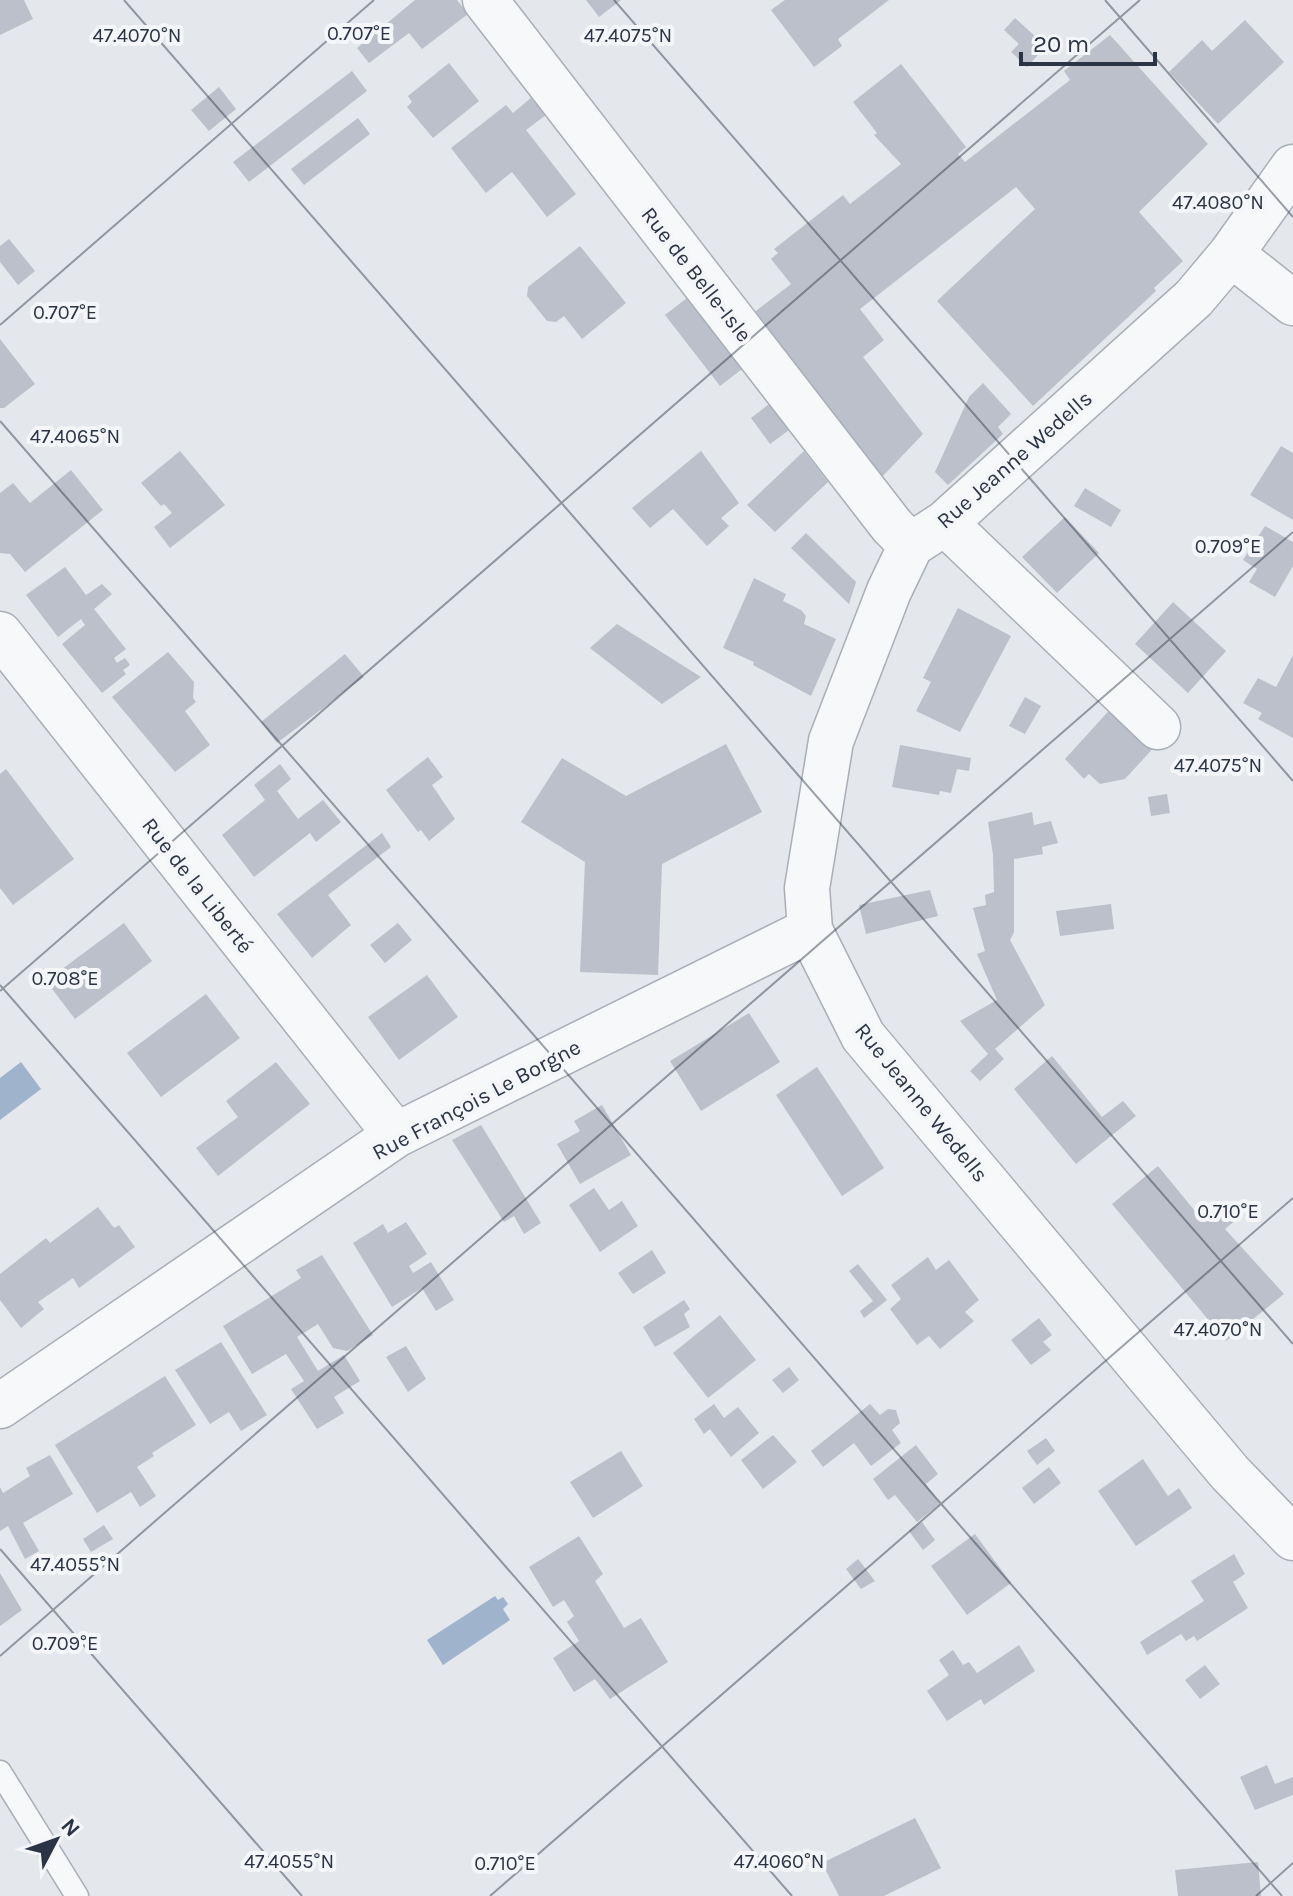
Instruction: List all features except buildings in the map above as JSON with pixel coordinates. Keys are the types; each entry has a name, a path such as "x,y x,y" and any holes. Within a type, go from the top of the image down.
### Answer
{"street":[{"name":"Rue de Belle-Isle","path":"485,0 892,526 928,534 1158,727"},
{"name":"Rue Jeanne Wedells","path":"1293,167 1231,254 1194,298 928,534 889,591 831,741 807,888 810,930 863,1036 1230,1473 1293,1538"},
{"path":"1231,254 1293,303"},
{"name":"Rue de la Liberté","path":"0,634 396,1135"},
{"name":"Rue François Le Borgne","path":"0,1406 396,1135 810,930"}],"lane":[{"path":"0,1772 77,1896"}],"water":[{"path":"21,1062 41,1089 0,1120 0,1078"},
{"path":"495,1596 498,1600 503,1597 508,1604 503,1609 510,1620 443,1665 427,1640"}]}
